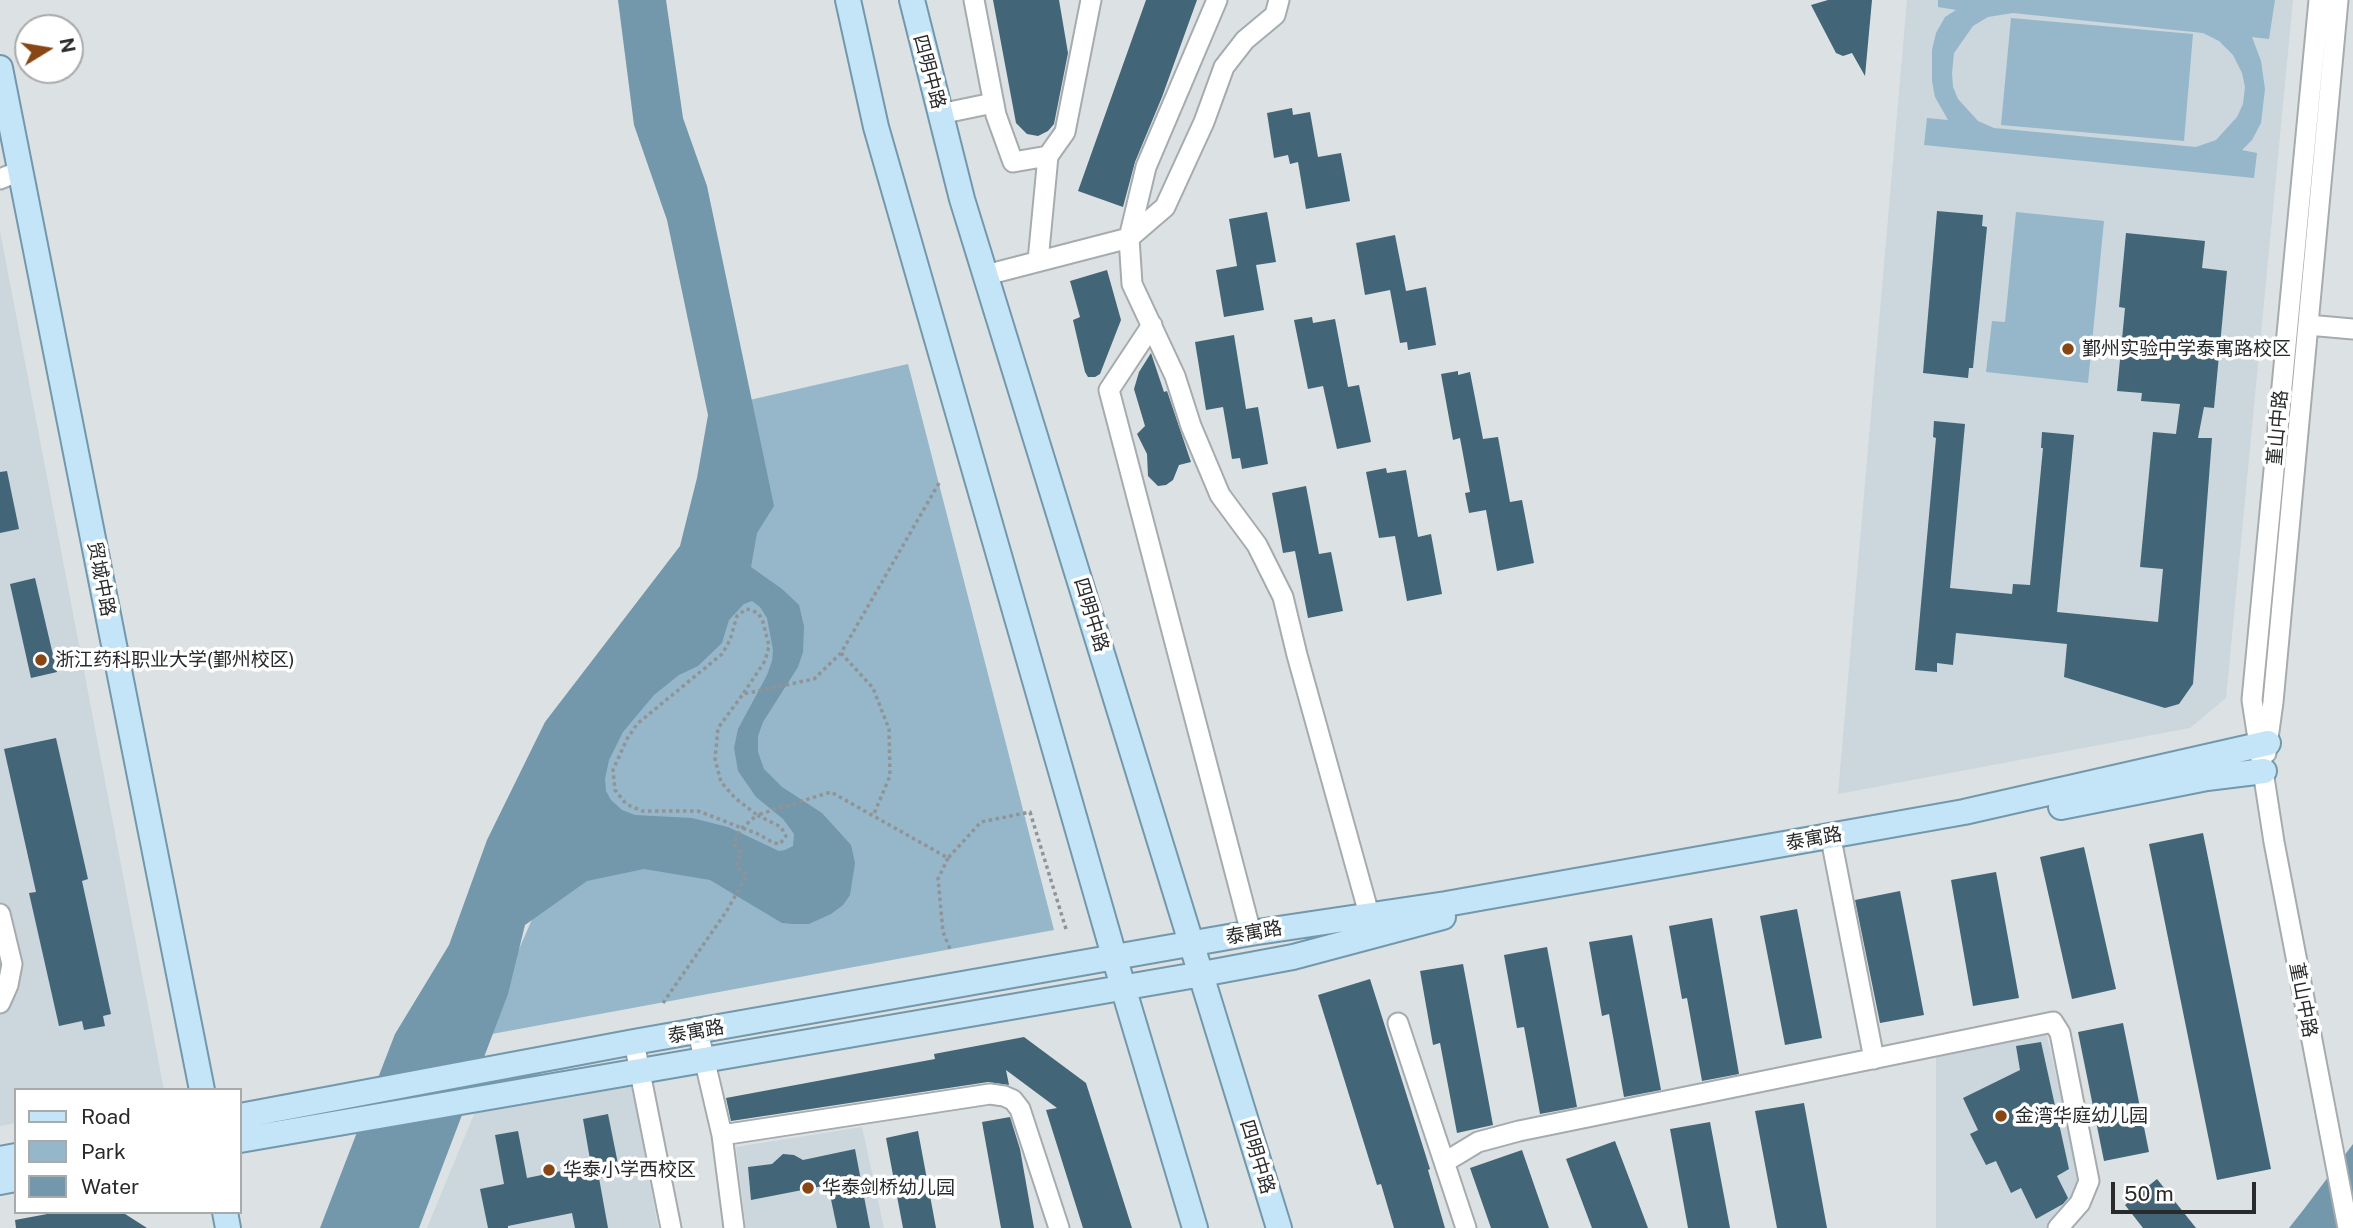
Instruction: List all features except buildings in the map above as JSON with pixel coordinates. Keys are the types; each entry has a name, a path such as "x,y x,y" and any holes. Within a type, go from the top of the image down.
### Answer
{"main road":[{"path":"848,0 876,127 1123,988 1195,1228"},
{"name":"四明中路","path":"912,0 940,114 986,275 1279,1228"},
{"name":"贸城中路","path":"0,68 10,175 202,1088"},
{"name":"泰寓路","path":"242,1116 634,1042 1192,943 1460,902 1964,812 2263,744"},
{"name":"泰寓路","path":"242,1140 1202,974 1293,957 1450,915 1965,826 2207,778 2264,771"}],"street":[{"path":"974,0 993,103 1013,162 1048,156"},
{"path":"1038,261 1048,156 1065,132 1091,0"},
{"path":"986,275 1129,238 1165,207 1204,122 1223,67 1245,40 1275,15 1279,0"},
{"name":"堇山中路","path":"2263,744 2252,700 2319,0"},
{"name":"堇山中路","path":"2338,0 2308,325 2263,744 2274,842 2348,1228"},
{"path":"1218,2 1146,167 1129,238 1132,284 1175,376 1191,426 1220,495 1257,545 1283,597 1369,914"},
{"path":"940,114 993,103"},
{"path":"1152,325 1109,390 1251,933"},
{"path":"2308,325 2353,329"},
{"path":"1833,849 1874,1059"},
{"path":"0,915 12,964 8,985 0,1003"},
{"path":"1446,1162 1478,1142 1519,1131 2053,1022 2060,1033 2089,1181 2080,1203 2058,1228"},
{"path":"1398,1023 1466,1228"},
{"path":"698,1032 722,1135 734,1228"},
{"path":"634,1042 671,1228"},
{"path":"722,1135 990,1094 1004,1096 1013,1100 1020,1109 1059,1228"}],"path":[{"path":"743,694 814,679 841,653 939,483"},
{"path":"746,609 759,614 767,631 769,646 765,661 743,694 718,728 715,760 721,782 735,798 757,815 781,827 786,836 784,841 775,843 698,811 642,811 625,804 615,790 613,770 627,738 637,724 722,654 730,640 737,616 746,609"},
{"path":"841,653 873,688 889,729 890,776 873,816"},
{"path":"663,1003 726,912 747,875 736,866 741,853 734,844 741,829 757,815 831,792 948,858"},
{"path":"950,949 943,932 938,879 948,858 981,821 1030,812 1066,929"}],"shaded area":[{"name":"鄞州实验中学泰寓路校区","path":"1907,0 2293,0 2226,698 2190,728 1838,794"},
{"name":"浙江药科职业大学(鄞州校区)","path":"0,231 164,1088 14,1088 14,1123 0,1126"},
{"name":"金湾华庭幼儿园","path":"2046,1032 2081,1181 2075,1200 2050,1228 1936,1228 1936,1051"},
{"name":"华泰小学西校区","path":"633,1086 658,1228 427,1228 475,1112"},
{"name":"华泰剑桥幼儿园","path":"862,1127 884,1228 746,1228 736,1147"}],"green space":[{"path":"1938,0 2275,0 2269,39 2252,37 2261,61 2265,89 2261,123 2252,140 2242,150 2257,153 2254,178 1924,145 1927,118 1948,120 1935,97 1932,50 1936,33 1945,17 1956,10 1938,7","holes":["2013,13 2203,33 2219,41 2233,55 2242,73 2245,87 2243,104 2237,117 2216,140 2196,147 1994,128 1978,121 1958,99 1953,87 1954,53 1973,26 1988,17"]},
{"path":"2011,18 2193,34 2184,141 2001,125"},
{"path":"2016,212 2104,221 2088,383 1986,372 1992,321 2005,322"},
{"path":"908,364 1054,930 481,1036 606,750 745,401"}],"water":[{"path":"618,0 666,0 683,118 707,186 774,506 757,533 751,567 799,605 804,626 803,652 798,667 763,722 758,736 758,752 764,769 782,787 822,813 851,845 855,863 850,895 843,905 831,914 809,924 793,924 782,923 710,880 644,869 587,881 525,925 508,994 419,1228 320,1228 395,1034 449,945 487,840 545,722 680,546 697,478 708,415 667,220 634,125","holes":["752,601 767,618 773,650 772,661 738,729 734,748 738,771 756,797 783,819 794,834 793,846 779,851 728,827 692,818 635,815 622,810 606,791 605,779 609,760 623,732 654,695 679,675 698,666 722,643 729,620 744,604"]},
{"path":"2353,1144 2353,1228 2289,1228 2304,1209"}],"place":[{"name":"鄞州实验中学泰寓路校区","path":"2068,349"},
{"name":"浙江药科职业大学(鄞州校区)","path":"41,660"},
{"name":"金湾华庭幼儿园","path":"2001,1116"},
{"name":"华泰小学西校区","path":"549,1170"},
{"name":"华泰剑桥幼儿园","path":"808,1188"}]}
